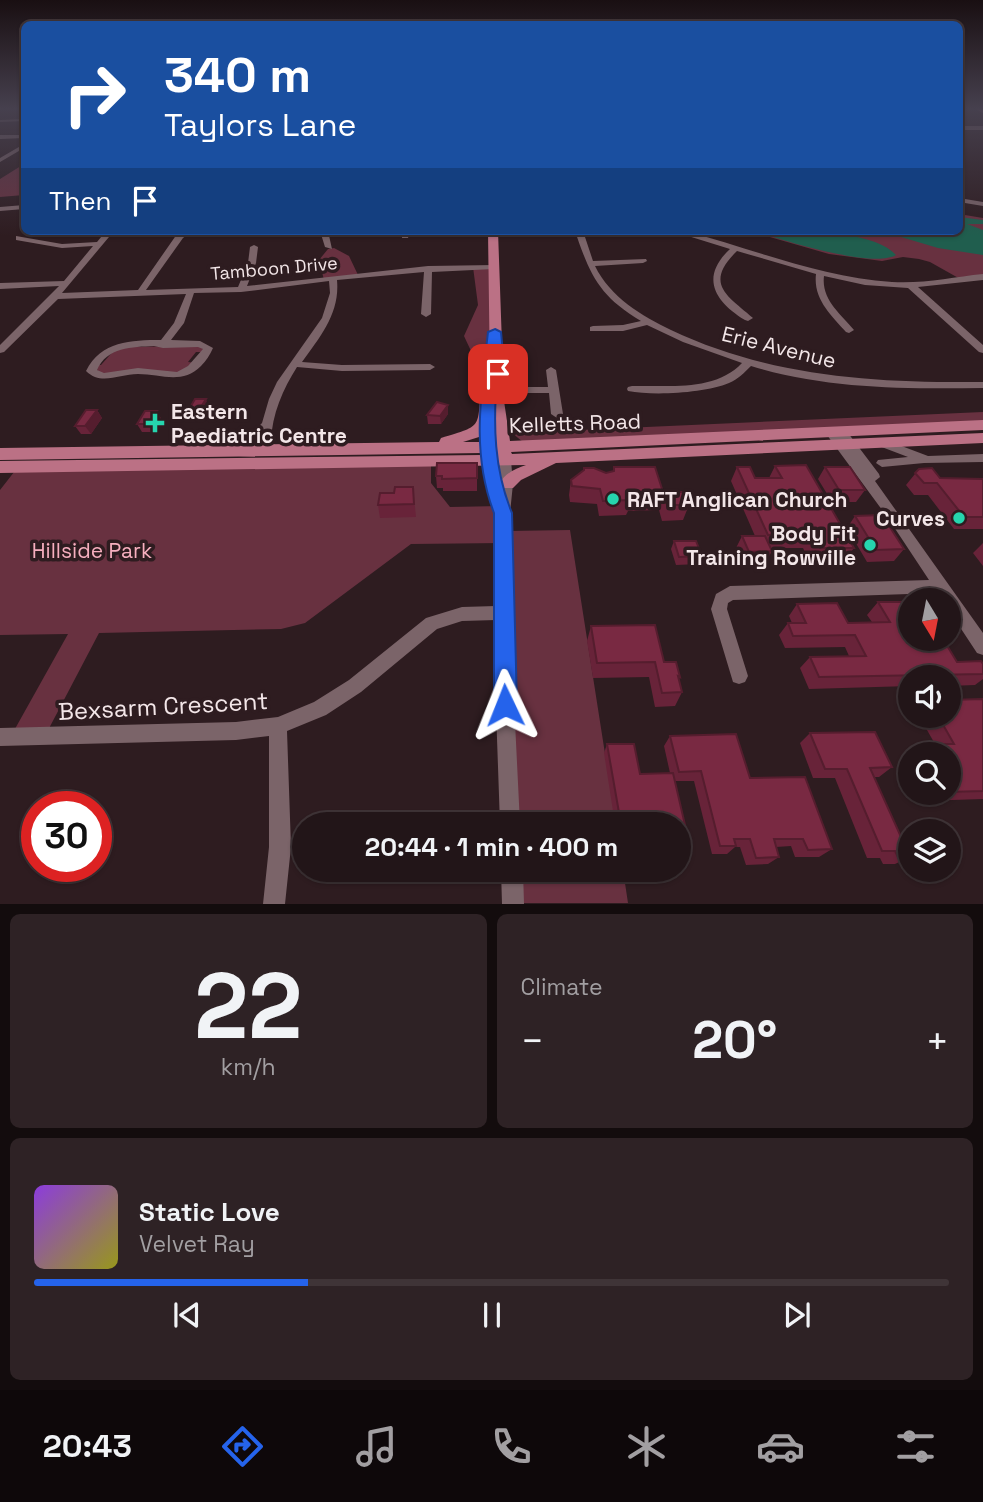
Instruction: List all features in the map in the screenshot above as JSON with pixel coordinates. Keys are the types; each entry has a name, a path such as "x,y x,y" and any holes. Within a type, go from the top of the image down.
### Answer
{"main road":[{"path":"487,235 495,332 492,420 496,454"},
{"path":"491,267 493,235"},
{"path":"492,420 531,446"},
{"path":"435,447 478,432 492,420"},
{"name":"Kelletts Road","path":"0,454 435,447 554,458 983,425"},
{"name":"Kelletts Road","path":"0,467 496,454 531,446 841,438 883,443 983,438"},
{"path":"507,484 515,475 554,458"}],"street":[{"path":"0,152 14,152"},
{"path":"0,160 14,152"},
{"path":"963,201 983,204"},
{"path":"0,209 21,207"},
{"path":"0,350 56,296 106,235"},
{"path":"140,293 182,235"},
{"path":"325,235 329,247"},
{"name":"Erie Avenue","path":"580,235 591,264 611,293 648,323 708,350 747,364 855,384 983,385"},
{"path":"691,235 820,274 871,284 911,286 983,277"},
{"path":"19,238 62,246 96,244"},
{"path":"241,289 252,263 254,247"},
{"path":"736,247 719,264 716,277 720,291 729,305 748,318"},
{"path":"591,264 643,261"},
{"name":"Tamboon Drive","path":"56,296 241,289 428,268 491,267"},
{"path":"426,314 428,268"},
{"path":"820,274 818,285 823,298 849,330"},
{"path":"274,450 265,442 267,425 285,377 326,319 335,295 333,279"},
{"path":"0,286 66,283"},
{"path":"911,286 983,350"},
{"path":"163,345 179,323 191,291"},
{"path":"593,329 623,328 648,323"},
{"path":"0,335 16,335"},
{"path":"200,344 208,350 194,368 181,374 166,376 141,371 99,376 91,371 103,352 112,347 163,345 200,344"},
{"path":"294,364 342,368 430,367"},
{"path":"632,389 719,384 740,374 747,364"},
{"path":"551,370 558,414"},
{"path":"493,390 553,390"},
{"path":"213,451 253,440 267,425"},
{"path":"841,438 983,647"},
{"name":"Kelletts Road","path":"883,443 922,459 983,458"},
{"path":"496,454 507,484 503,513 510,812"},
{"path":"496,454 496,494 503,513"},
{"path":"882,463 922,459"},
{"path":"738,676 719,609 721,599 730,593 941,586"},
{"name":"Bexsarm Crescent","path":"0,737 236,731 278,726 320,709 355,686 432,623 462,614 504,613"},
{"path":"274,904 280,835 278,726"},
{"path":"512,882 513,904"}],"green space":[{"path":"21,166 21,195 0,197 0,179"},
{"path":"963,215 983,218 983,277 962,280 930,262 919,259 903,257 882,261 829,254 763,235 963,235"},
{"path":"334,248 349,256 358,275 324,280 319,260 328,249"},
{"path":"473,267 489,267 495,332 488,386 476,386 478,366 464,336 478,305"},
{"path":"201,346 205,352 196,352 188,362 196,363 182,372 99,374 95,365 101,365 117,347"},
{"path":"983,412 983,425 523,442 512,433"},
{"name":"Hillside Park","path":"431,461 431,483 450,507 501,506 504,531 570,530 614,812 509,812 504,681 503,543 411,544 305,623 281,629 99,633 45,736 11,736 68,634 0,635 0,490 18,467"},
{"path":"512,882 625,882 628,903 513,903"}],"shaded area":[{"path":"963,218 983,220 983,224 967,224 983,230 983,255 938,248 894,235 963,235"},
{"path":"768,235 850,236 885,246 896,255 868,258 805,246"}],"building":[{"path":"195,399 206,399 199,410 188,411"},
{"path":"437,402 448,405 440,416 427,415"},
{"path":"86,410 97,410 85,426 75,426"},
{"path":"145,411 157,411 149,424 137,424"},
{"path":"437,463 477,463 477,478 442,479 442,476 436,476"},
{"path":"806,465 854,548 820,548 812,534 768,535 737,467 750,467 755,478 782,478 775,466"},
{"path":"614,467 655,467 663,492 684,492 689,505 667,505 664,495 629,495 630,500 603,501 600,489 572,486 571,480 584,468 594,468 606,473 614,471"},
{"path":"825,467 850,467 865,490 839,490"},
{"path":"932,468 940,478 983,479 983,517 964,517 937,483 924,483 915,473 919,469"},
{"path":"395,487 413,487 414,504 378,505 380,493 394,493"},
{"path":"882,515 904,549 876,550 855,516"},
{"path":"742,536 765,536 772,551 749,552"},
{"path":"674,541 696,541 702,556 679,557"},
{"path":"878,602 898,602 898,651 950,651 957,662 981,661 983,674 961,674 961,665 898,665 898,676 819,677 810,657 866,656 855,635 793,636 788,623 806,623 797,604 837,603 848,623 890,622"},
{"path":"655,625 664,662 676,662 682,692 662,693 655,662 597,663 591,626"},
{"path":"983,699 983,791 961,792 961,742 953,742 945,728 961,728 961,700"},
{"path":"875,732 892,767 870,768 898,830 898,857 895,851 882,851 847,769 825,769 810,733"},
{"path":"736,734 750,778 805,777 832,849 808,850 803,839 774,839 779,857 756,858 750,839 734,839 736,846 720,846 701,771 679,772 670,736"},
{"path":"607,744 634,744 640,774 673,773 682,812 619,812"}],"place":[{"name":"Eastern Paediatric Centre","path":"155,423"},
{"name":"RAFT Anglican Church","path":"613,499"},
{"name":"Curves","path":"959,518"},
{"name":"Body Fit Training Rowville","path":"870,545"}],"route":[{"path":"498,374 495,332 485,424 496,494 503,513 505,705"}]}
